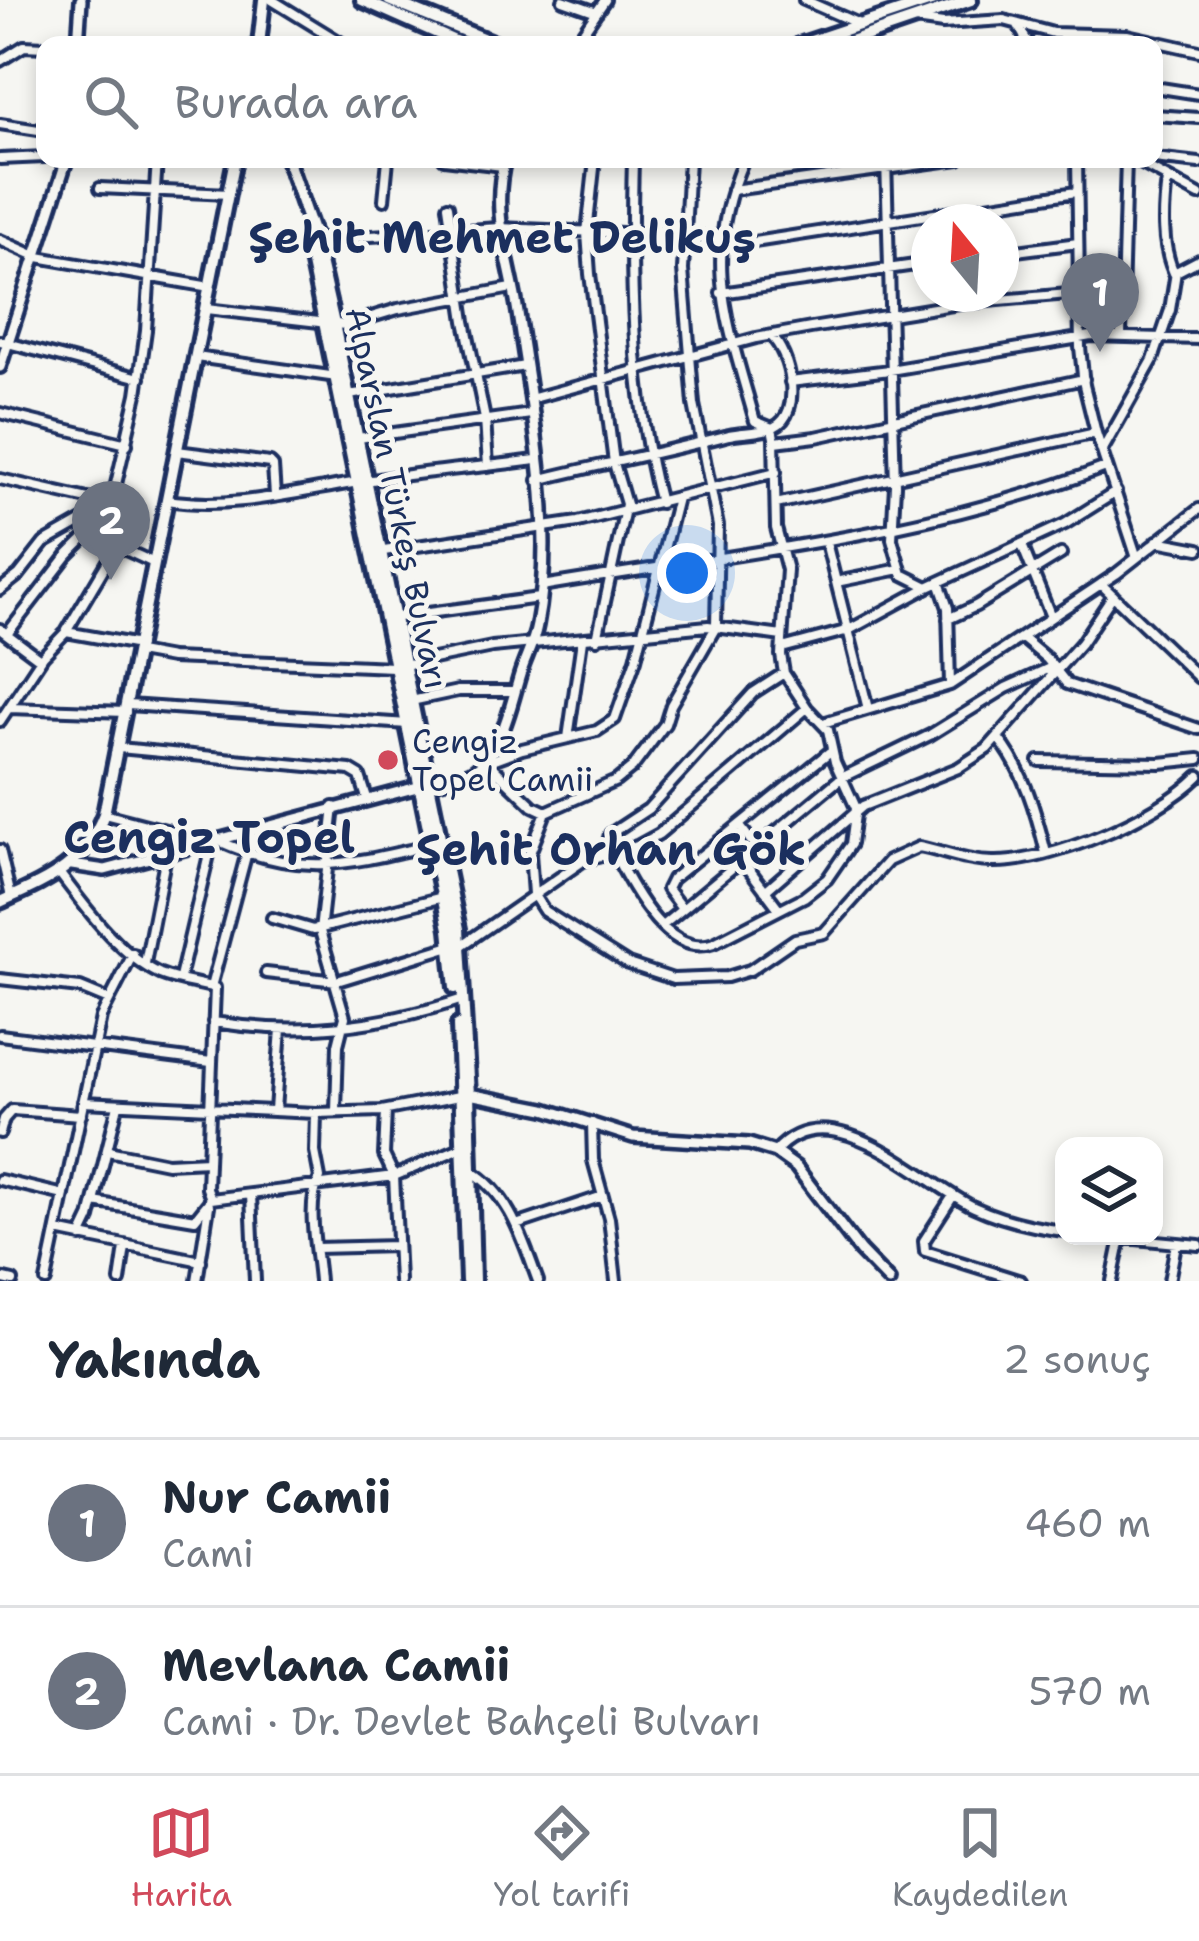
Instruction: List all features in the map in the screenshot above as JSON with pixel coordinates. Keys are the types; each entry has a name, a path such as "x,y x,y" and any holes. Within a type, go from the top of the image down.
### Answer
{"main road":[{"path":"362,0 444,36"},
{"path":"389,0 477,36"},
{"path":"826,36 934,0"},
{"path":"883,36 971,0"},
{"path":"260,36 265,6"},
{"path":"5,899 72,865 86,850 104,814 233,168"},
{"name":"Alparslan Türkeş Bulvarı","path":"286,168 311,240 456,946 471,1281"},
{"name":"Alparslan Türkeş Bulvarı","path":"340,378 349,395 360,482"},
{"name":"Alparslan Türkeş Bulvarı","path":"399,667 411,701 411,725"},
{"name":"Alparslan Türkeş Bulvarı","path":"424,782 431,845 456,946"},
{"name":"Alparslan Türkeş Bulvarı","path":"467,1145 472,1171 471,1281"}],"street":[{"path":"78,36 80,0"},
{"path":"563,0 597,12"},
{"path":"580,36 605,0"},
{"path":"804,0 860,25 873,36"},
{"path":"265,6 327,36"},
{"path":"914,20 943,24 1004,20 1053,33 1135,36"},
{"path":"1018,25 1024,36"},
{"path":"1163,42 1199,51 1199,41"},
{"path":"0,61 24,46 36,47"},
{"path":"1163,88 1199,94"},
{"path":"1163,116 1199,118"},
{"path":"0,124 36,130"},
{"path":"0,159 36,157"},
{"path":"1163,159 1199,163"},
{"path":"0,367 3,342 38,257 64,168"},
{"path":"40,659 3,632 67,556 106,519 112,505 140,378 156,168"},
{"path":"384,200 387,168"},
{"path":"487,762 537,628 543,529 525,366 499,228 503,168"},
{"path":"594,168 587,232 601,381 614,463 622,482 623,512 596,639"},
{"path":"633,168 638,372 648,456 660,503"},
{"path":"689,168 683,271 690,358 718,526 716,627 665,724 632,768 616,781 546,812 530,853 533,894 544,911 648,974 692,980 750,970 794,939 824,932 888,861 919,847 998,862 1046,853 1104,834 1149,812 1181,794 1199,776"},
{"path":"741,168 722,240 722,293 754,421 772,428"},
{"path":"732,190 862,168"},
{"path":"886,168 892,539 900,568 916,584 928,587"},
{"path":"1077,168 1084,379 1096,433 1137,556"},
{"path":"1121,335 1130,168"},
{"path":"1146,168 1199,195"},
{"path":"1102,453 1162,336 1175,274 1167,254 1163,209 1167,180"},
{"path":"100,188 229,194"},
{"path":"311,240 499,228 754,242 1077,192"},
{"path":"448,206 485,419 488,466"},
{"path":"0,240 38,257 210,287"},
{"path":"1019,251 1078,243"},
{"path":"1175,274 1199,260"},
{"path":"722,293 911,266"},
{"path":"206,309 344,325 398,309 512,288"},
{"path":"529,399 770,336 965,303 1080,293"},
{"path":"538,480 781,423 788,409 787,354 770,336"},
{"path":"790,382 1091,336 1199,338"},
{"path":"3,342 140,378"},
{"path":"196,357 340,378"},
{"path":"349,395 525,366"},
{"path":"775,442 1084,379"},
{"path":"0,413 127,445"},
{"path":"357,438 531,414"},
{"path":"772,428 779,548 786,556 787,570 784,673 806,708 823,723 856,808 851,844 840,863 804,897 701,948 687,944 651,918 608,842 610,834 648,809 752,693 784,673"},
{"path":"776,504 1096,433"},
{"path":"177,451 270,464 275,496"},
{"path":"167,500 191,504 275,496 536,460"},
{"path":"389,619 951,517 1106,466"},
{"path":"374,552 543,529 776,472"},
{"path":"0,478 112,505"},
{"path":"782,648 849,630 928,587 1022,545 1116,492"},
{"path":"72,865 105,870 166,855 470,772 522,748 597,731 621,709 677,498"},
{"path":"0,590 19,575 44,543 112,505"},
{"path":"823,723 950,685 1100,584 1199,508"},
{"path":"106,519 117,546 155,563"},
{"path":"1155,540 1199,549"},
{"path":"826,542 868,709"},
{"path":"1022,545 1052,617"},
{"path":"0,721 40,659 66,632 117,546"},
{"path":"947,619 1061,554"},
{"path":"836,582 900,568"},
{"path":"939,582 949,608 950,685"},
{"path":"1100,584 1199,677"},
{"path":"765,891 863,806 958,768 998,738 1113,595"},
{"path":"66,632 171,658 399,667 492,647 716,627 782,636"},
{"path":"1022,638 1067,684 1199,729"},
{"path":"568,738 582,640"},
{"path":"662,926 841,778 930,735 1006,688 1054,670"},
{"path":"411,701 458,691 515,691"},
{"path":"8,708 127,708 411,725"},
{"path":"266,973 337,981 456,946 583,860 659,834 806,708"},
{"path":"998,738 1024,779 1046,853"},
{"path":"119,748 350,770 360,776 367,798"},
{"path":"682,909 667,889 672,879 832,750"},
{"path":"1039,761 1199,759"},
{"path":"487,762 533,806 546,812"},
{"path":"334,807 321,925 345,1018 336,1112"},
{"path":"104,814 248,852 327,867 431,845"},
{"path":"739,825 757,849"},
{"path":"180,978 215,842"},
{"path":"0,850 5,899"},
{"path":"211,987 248,852"},
{"path":"145,963 166,855"},
{"path":"743,861 779,909"},
{"path":"60,874 84,906 145,963 160,974 215,988 210,1201 196,1281"},
{"path":"272,918 314,930 443,897"},
{"path":"46,1281 92,1050 109,1000 133,954"},
{"path":"0,979 80,988 109,1000"},
{"path":"213,1022 342,1029 459,1000"},
{"path":"275,1110 281,1029"},
{"path":"0,1035 211,1062"},
{"path":"83,1102 336,1112 386,1111 465,1095 527,1105 633,1137 749,1144 775,1152 796,1167 889,1281"},
{"path":"81,1237 118,1105"},
{"path":"0,1133 13,1110 81,1115"},
{"path":"386,1111 384,1155 394,1176 399,1281"},
{"path":"316,1112 319,1281"},
{"path":"592,1123 593,1160 609,1218 616,1281"},
{"path":"775,1152 785,1142 812,1132 849,1137 884,1149 953,1196 995,1215 1055,1230"},
{"path":"94,1202 195,1219 210,1201 394,1176 467,1145"},
{"path":"108,1151 167,1163 208,1161"},
{"path":"472,1171 488,1181 509,1208 538,1281"},
{"path":"0,1180 64,1195"},
{"path":"251,1195 254,1281"},
{"path":"516,1226 603,1196"},
{"path":"953,1196 924,1241 925,1251 1022,1281"},
{"path":"57,1231 201,1261"},
{"path":"1163,1243 1199,1245"},
{"path":"1169,1281 1176,1244"},
{"path":"1112,1281 1120,1245"},
{"path":"316,1248 397,1246"},
{"path":"120,1281 125,1247"},
{"path":"0,1278 13,1281"}],"place":[{"name":"Nur Camii","path":"1100,352"},
{"name":"Mevlana Camii","path":"111,580"},
{"name":"Cengiz Topel Camii","path":"388,760"}],"district":[{"name":"Şehit Mehmet Delikuş","path":"502,237"},
{"name":"Cengiz Topel","path":"209,837"},
{"name":"Şehit Orhan Gök","path":"611,849"}]}
